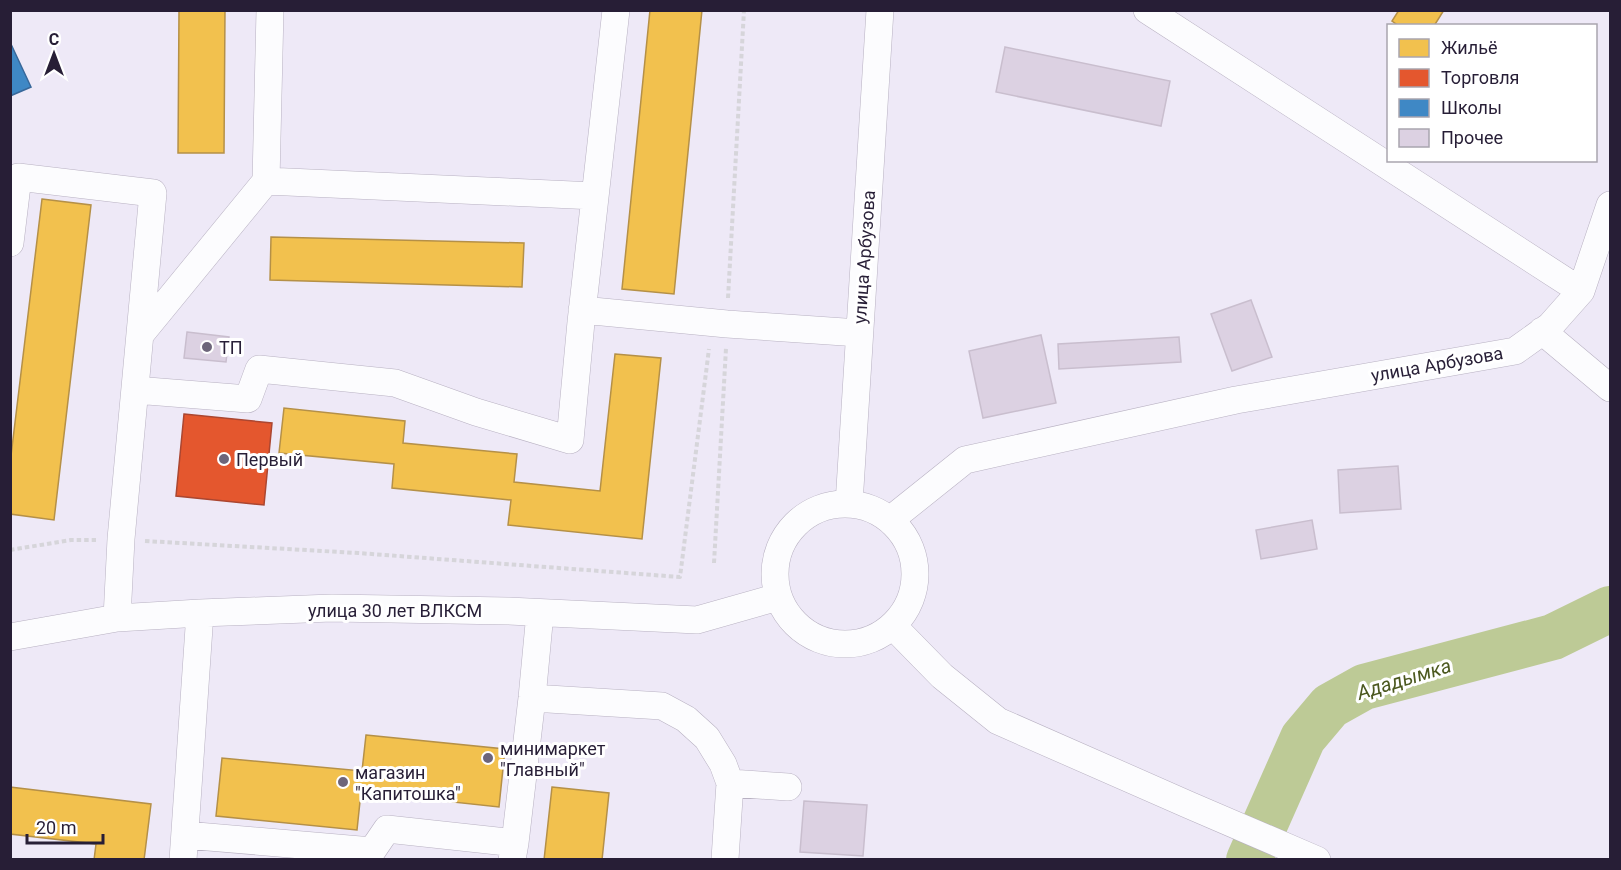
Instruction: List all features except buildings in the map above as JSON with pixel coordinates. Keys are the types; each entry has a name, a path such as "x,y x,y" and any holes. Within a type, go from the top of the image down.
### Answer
{"street":[{"path":"140,335 266,181 270,10"},
{"path":"135,390 248,399 260,369 395,383 476,412 570,440 582,310 616,10"},
{"name":"улица Арбузова","path":"849,504 879,10"},
{"path":"1147,10 1581,291 1611,205"},
{"path":"10,243 18,177 153,193 121,539 117,618"},
{"path":"266,181 595,196"},
{"name":"улица Арбузова","path":"890,519 965,460 1236,400 1515,351 1551,326 1581,291"},
{"path":"582,310 727,324 859,333"},
{"path":"1542,331 1611,388"},
{"path":"849,504 873,509 890,519 904,535 912,551 916,569 915,586 910,602 893,626 867,642 848,645 830,643 812,636 797,626 785,612 778,597 775,581 775,566 780,546 789,531 805,516 824,507 849,504"},
{"name":"улица 30 лет ВЛКСМ","path":"10,637 117,618 332,608 540,613 697,620 778,597"},
{"path":"200,613 184,847 372,851 387,829 514,851 540,613"},
{"path":"893,626 942,676 998,721 1316,859"},
{"path":"532,698 662,706 686,719 707,738 723,764 729,783 725,859"},
{"path":"729,783 788,787"}],"path":[{"path":"714,563 744,10"},
{"path":"10,550 71,540 121,539 358,553 680,577 708,352 727,324"}],"waterway":[{"name":"Ададымка","path":"1249,860 1303,738 1330,706 1364,687 1553,637 1610,609"}],"place":[{"name":"ТП","path":"207,347"},
{"name":"Первый","path":"224,459"},
{"name":"минимаркет \"Главный\"","path":"488,758"},
{"name":"магазин \"Капитошка\"","path":"343,782"}]}
